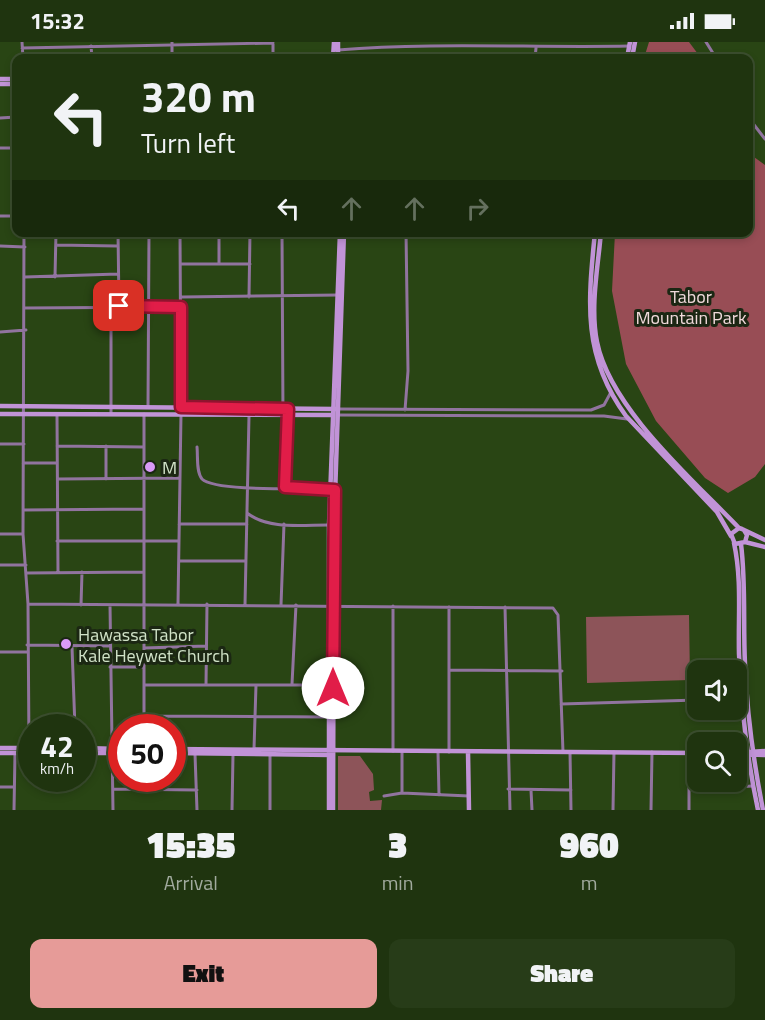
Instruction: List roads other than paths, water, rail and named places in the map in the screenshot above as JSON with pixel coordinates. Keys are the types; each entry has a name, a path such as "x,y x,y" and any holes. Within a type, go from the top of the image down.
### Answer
{"street":[{"path":"22,42 22,54"},
{"path":"337,54 338,42"},
{"path":"525,42 526,47"},
{"path":"22,48 55,44 91,46 273,43"},
{"path":"338,50 405,43 485,43 536,48 629,44"},
{"path":"91,46 92,54"},
{"path":"536,48 536,54"},
{"path":"753,123 765,139"},
{"path":"24,237 26,330 23,534 28,604 29,714"},
{"path":"55,277 56,237"},
{"path":"118,237 119,306"},
{"path":"148,407 149,237"},
{"path":"178,604 182,297 180,237"},
{"path":"219,237 219,265"},
{"path":"249,297 250,237"},
{"path":"282,237 286,408 285,487"},
{"path":"331,810 332,525 342,237"},
{"path":"405,410 408,371 406,237"},
{"path":"596,237 596,340 614,389 634,416 742,529 747,537 743,543 749,753 763,799 763,810"},
{"path":"599,237 590,328 594,355 611,392 629,419 713,508 731,536 740,586 739,660"},
{"path":"56,245 118,246"},
{"path":"0,246 25,247"},
{"path":"181,264 250,264"},
{"path":"25,277 118,274"},
{"path":"182,297 339,295"},
{"path":"111,306 111,413"},
{"path":"25,308 181,307"},
{"path":"0,332 26,330"},
{"path":"0,414 286,416 405,410 569,410 601,408 611,392"},
{"path":"0,406 286,408 336,412 613,416 629,419"},
{"path":"569,410 571,416"},
{"path":"57,413 58,572"},
{"path":"144,414 144,714"},
{"path":"245,605 249,416"},
{"path":"0,444 24,444"},
{"path":"57,446 144,447"},
{"path":"106,446 106,479"},
{"path":"197,447 198,469 203,480 230,488 285,487 333,490"},
{"path":"23,463 57,463"},
{"path":"57,479 179,478"},
{"path":"23,510 144,509"},
{"path":"247,513 262,521 332,525"},
{"path":"178,524 246,524"},
{"path":"281,605 284,524"},
{"path":"731,536 734,530 742,529 765,540"},
{"path":"0,534 23,534"},
{"path":"57,541 178,541"},
{"path":"734,543 765,547"},
{"path":"178,561 246,561"},
{"path":"0,565 26,565"},
{"path":"81,605 82,572"},
{"path":"26,573 144,572"},
{"path":"28,604 553,608 557,611 562,671 563,752"},
{"path":"206,685 207,604"},
{"path":"110,605 112,714"},
{"path":"292,685 296,605"},
{"path":"332,605 329,685 333,752"},
{"path":"393,606 393,751"},
{"path":"449,607 450,752"},
{"path":"505,607 506,752 510,810"},
{"path":"27,645 110,646"},
{"path":"144,648 206,646"},
{"path":"72,647 74,714"},
{"path":"0,652 27,652"},
{"path":"110,667 144,667"},
{"path":"449,670 562,671"},
{"path":"144,685 329,685"},
{"path":"254,749 255,685"},
{"path":"561,704 687,700"},
{"path":"186,716 330,717"},
{"path":"743,720 758,810"},
{"path":"0,748 18,750"},
{"path":"186,753 233,752 254,749 333,752"},
{"path":"186,751 687,753"},
{"path":"402,751 402,793"},
{"path":"232,810 233,752"},
{"path":"438,752 439,795"},
{"path":"468,752 469,810"},
{"path":"570,752 571,810"},
{"path":"613,810 614,752"},
{"path":"651,810 652,752"},
{"path":"0,753 18,753"},
{"path":"14,810 15,753"},
{"path":"270,753 270,810"},
{"path":"749,753 765,753"},
{"path":"195,754 197,810"},
{"path":"747,786 753,786"},
{"path":"0,787 15,787"},
{"path":"508,789 571,790"},
{"path":"186,790 197,790"},
{"path":"531,790 532,810"},
{"path":"113,792 113,810"},
{"path":"689,792 689,810"},
{"path":"384,796 402,793 469,796"}],"place":[{"name":"M","path":"150,467"},
{"name":"Hawassa Tabor Kale Heywet Church","path":"66,644"}],"park label":[{"name":"Tabor Mountain Park","path":"691,306"}]}
